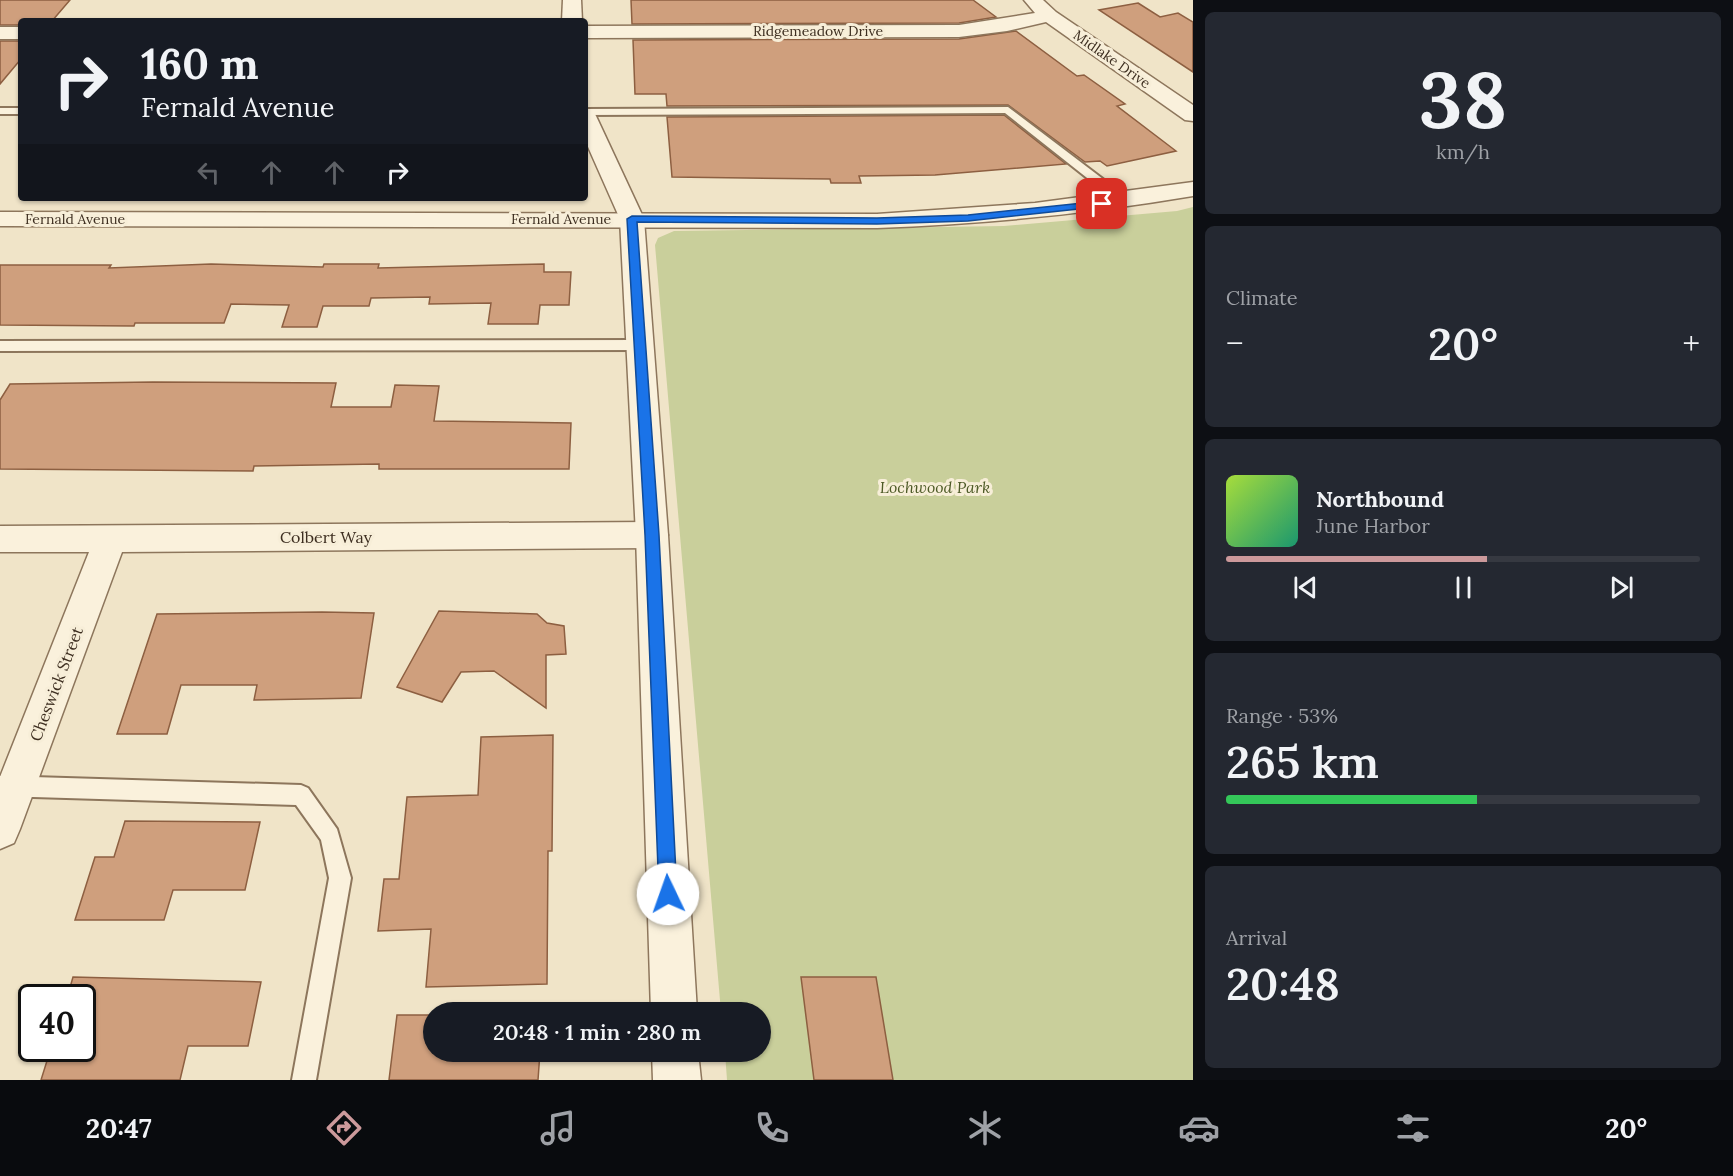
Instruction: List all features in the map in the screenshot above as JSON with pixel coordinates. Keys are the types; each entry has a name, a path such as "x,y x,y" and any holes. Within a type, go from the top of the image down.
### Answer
{"street":[{"path":"572,0 572,18"},
{"name":"Midlake Drive","path":"1032,0 1049,16 1193,115"},
{"name":"Ridgemeadow Drive","path":"588,32 959,31 1007,25 1049,16"},
{"path":"0,33 18,33"},
{"path":"588,121 632,219 652,535 674,1002"},
{"name":"Fernald Avenue","path":"0,219 877,221 968,218 1058,210 1193,189"},
{"name":"Colbert Way","path":"0,539 652,535"},
{"name":"Cheswick Street","path":"0,829 8,786 111,538"},
{"path":"676,1062 677,1080"}],"lane":[{"path":"588,114 1008,110 1125,201"},
{"path":"0,111 18,111"},
{"path":"0,346 640,345"},
{"path":"8,786 301,795 330,836 340,878 304,1080"}],"green space":[{"name":"Lochwood Park","path":"1193,207 1193,1080 727,1080 726,1062 771,1062 771,1002 720,1002 655,245 658,238 674,231 1004,226 1177,211"}],"building":[{"path":"0,0 70,0 55,18 18,18 18,25 0,25"},
{"path":"631,0 973,0 996,17 959,23 632,24"},
{"path":"1138,3 1160,17 1178,13 1193,22 1193,72 1099,10"},
{"path":"1016,31 1077,76 1084,75 1125,104 1117,106 1176,151 1107,166 1100,161 1085,162 1008,105 667,106 666,94 635,94 633,40 959,39"},
{"path":"0,41 18,41 18,63 0,84"},
{"path":"1004,115 1066,164 935,175 859,176 861,183 831,183 830,179 672,177 667,117"},
{"path":"211,264 323,267 324,264 379,264 378,268 544,264 544,272 571,272 569,305 540,305 538,324 488,324 491,303 429,304 430,297 371,298 369,306 323,306 317,327 282,327 289,305 231,304 224,323 135,323 134,326 0,325 0,265 111,265 109,268"},
{"path":"336,383 331,407 391,407 395,385 439,386 434,421 571,423 569,469 379,469 379,464 254,466 253,471 0,469 0,400 10,384"},
{"path":"439,611 537,614 547,623 564,626 566,654 546,655 546,708 494,671 461,672 442,702 397,687"},
{"path":"374,613 361,698 254,700 257,685 181,685 167,734 117,734 157,614"},
{"path":"553,735 552,851 548,851 547,984 426,987 431,929 378,931 384,879 399,879 407,797 478,795 481,737"},
{"path":"125,821 260,822 245,890 173,890 164,920 75,920 95,857 114,857"},
{"path":"73,977 261,982 248,1046 188,1046 180,1080 41,1080 47,1062 96,1062 96,984 71,984"},
{"path":"801,977 876,977 893,1080 814,1080"},
{"path":"397,1015 423,1015 423,1062 539,1062 538,1080 389,1080"}],"route":[{"path":"668,894 652,535 632,219 877,221 968,218 1102,204"}]}
